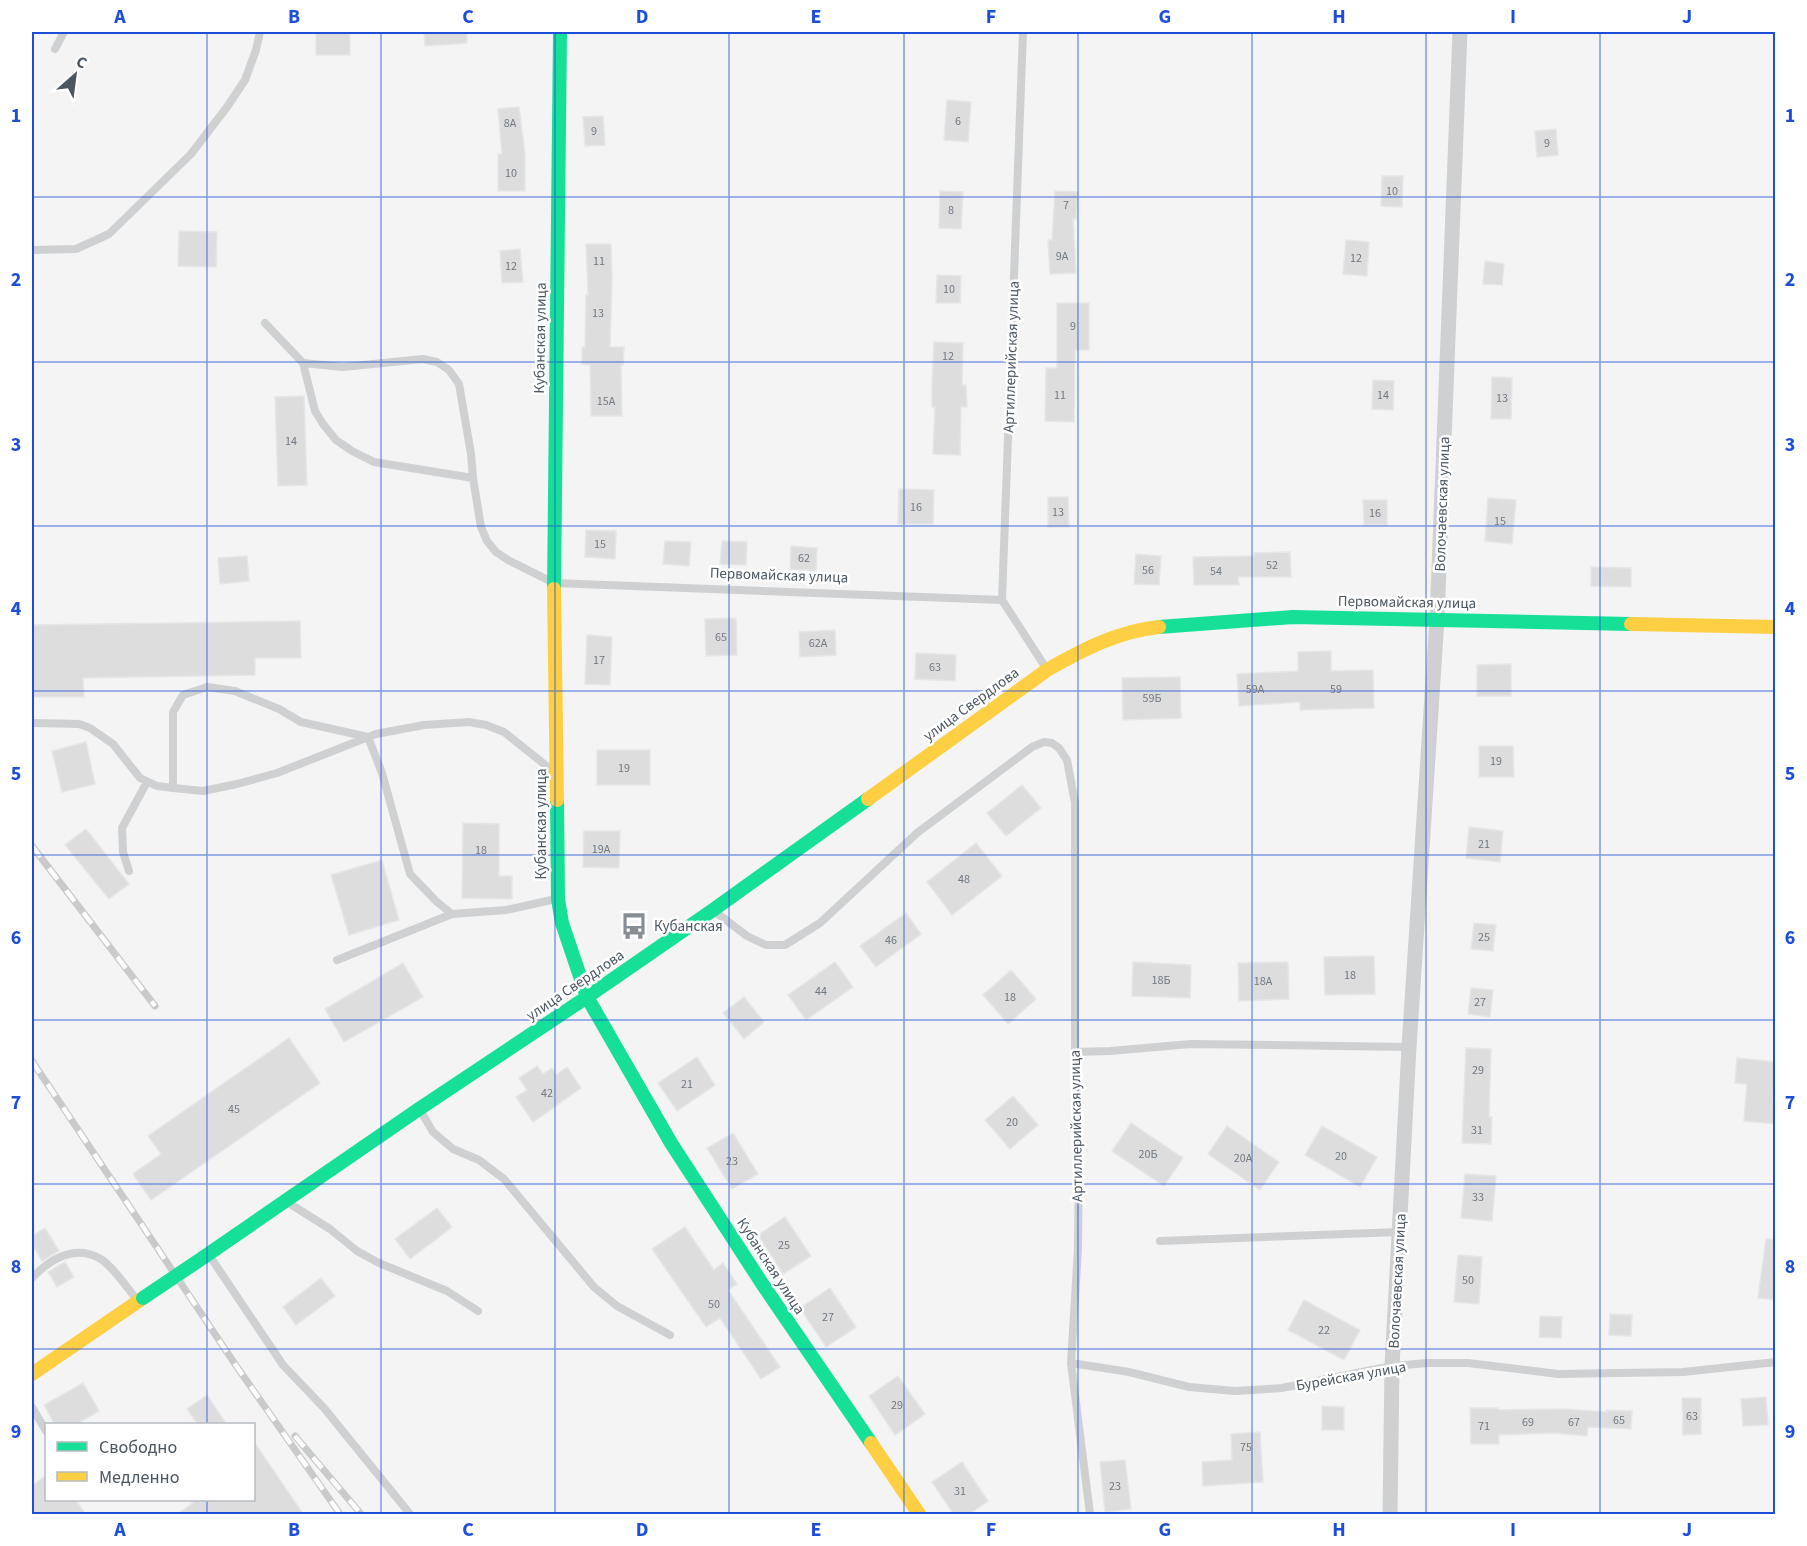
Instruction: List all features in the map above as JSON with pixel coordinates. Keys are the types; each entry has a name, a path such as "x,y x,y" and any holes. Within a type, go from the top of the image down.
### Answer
{"main road":[{"name":"Кубанская улица","path":"560,32 554,583 558,899 562,923 587,998 671,1143 763,1285 919,1515"},
{"name":"Первомайская улица","path":"1047,670 1078,652 1107,639 1128,633 1152,628 1293,617 1776,627"},
{"name":"улица Свердлова","path":"140,1299 587,998 1047,670"},
{"path":"32,1374 140,1299"}],"street":[{"name":"Волочаевская улица","path":"1390,1515 1392,1366 1409,1047 1437,619 1460,32"}],"lane":[{"path":"55,49 64,32"},
{"path":"32,250 76,249 109,234 190,154 227,107 245,80 260,32"},
{"name":"Артиллерийская улица","path":"1002,600 1023,32"},
{"path":"265,323 303,363 315,411 336,440 374,462 473,478"},
{"path":"303,363 343,367 423,359 436,362 450,370 459,384 481,527 487,541 496,552 508,560 554,583"},
{"name":"Первомайская улица","path":"554,583 1002,600"},
{"path":"1002,600 1047,670"},
{"path":"173,788 173,712 183,695 207,687 235,691 279,708 301,722 368,737"},
{"path":"35,723 79,724 90,728 113,744 140,778 147,782 157,786 203,791 277,773 376,734 424,725 469,722 504,732 557,774"},
{"path":"368,737 382,773 410,874 452,914"},
{"name":"Артиллерийская улица","path":"713,910 747,936 766,945 785,945 820,923 917,833 1032,747 1044,742 1052,743 1059,748 1067,760 1076,803 1075,1052 1079,1152 1078,1249 1071,1363 1090,1515"},
{"path":"129,871 123,852 122,828 147,782"},
{"path":"337,960 452,914 506,910 558,899"},
{"path":"1075,1052 1191,1044 1409,1047"},
{"path":"419,1109 433,1132 453,1149 479,1160 504,1179 594,1287 617,1306 670,1335"},
{"path":"285,1201 330,1229 357,1251 447,1291 478,1311"},
{"path":"1160,1241 1399,1232"},
{"path":"32,1278 52,1260 71,1253 84,1254 100,1258 140,1299"},
{"path":"206,1256 283,1365 324,1408 410,1515"},
{"name":"Бурейская улица","path":"1071,1363 1129,1372 1189,1387 1235,1390 1282,1388 1392,1366 1428,1363 1468,1363 1558,1374 1683,1372 1776,1362"},
{"path":"32,1407 45,1429"}],"building":[{"path":"316,32 350,32 350,55 316,55"},
{"path":"424,32 467,32 467,43 425,46"},
{"path":"947,100 971,102 968,142 944,140"},
{"path":"519,107 525,154 525,191 498,191 498,154 502,154 498,109"},
{"path":"603,116 605,145 585,146 583,117"},
{"path":"1556,129 1558,155 1537,157 1535,131"},
{"path":"1382,176 1403,176 1402,207 1381,206"},
{"path":"940,191 963,192 961,229 939,228"},
{"path":"1055,191 1078,192 1076,219 1073,219 1076,273 1050,274 1048,240 1052,240"},
{"path":"179,231 217,232 216,267 178,266"},
{"path":"1346,240 1369,242 1367,276 1343,274"},
{"path":"586,244 611,244 610,347 624,347 623,365 621,365 622,416 591,416 590,365 582,364 582,347 585,347 586,295 588,295"},
{"path":"520,249 523,282 502,283 500,251"},
{"path":"1485,261 1504,264 1502,285 1483,284"},
{"path":"937,275 961,276 960,303 936,303"},
{"path":"1057,303 1089,303 1089,350 1075,350 1074,422 1045,421 1046,368 1057,368"},
{"path":"934,342 963,343 962,385 966,385 967,407 961,407 960,455 933,454"},
{"path":"1492,377 1512,378 1511,419 1491,419"},
{"path":"1373,380 1394,381 1393,410 1372,409"},
{"path":"304,396 307,485 278,486 275,397"},
{"path":"899,489 934,490 933,524 898,524"},
{"path":"1048,497 1068,497 1069,527 1048,527"},
{"path":"1488,498 1516,500 1512,544 1485,541"},
{"path":"1363,500 1387,500 1387,525 1364,525"},
{"path":"586,530 616,531 615,559 585,557"},
{"path":"665,541 691,542 689,566 663,564"},
{"path":"722,541 747,542 746,565 720,564"},
{"path":"791,546 817,548 816,571 790,569"},
{"path":"1290,552 1291,577 1238,577 1239,585 1194,585 1193,557 1254,556 1254,553"},
{"path":"1136,554 1161,556 1159,585 1134,584"},
{"path":"247,556 249,581 220,584 218,558"},
{"path":"1591,567 1631,568 1631,587 1591,586"},
{"path":"736,618 737,655 706,656 705,619"},
{"path":"300,621 301,658 255,658 255,675 83,678 84,697 32,697 32,625"},
{"path":"835,630 836,655 800,657 799,632"},
{"path":"587,635 612,637 610,685 585,684"},
{"path":"1331,651 1331,671 1373,670 1374,708 1300,710 1300,702 1239,706 1237,674 1298,671 1298,652"},
{"path":"916,653 956,655 955,681 915,679"},
{"path":"1511,664 1511,696 1477,696 1477,665"},
{"path":"1180,677 1181,718 1123,720 1122,678"},
{"path":"86,742 95,784 62,792 52,751"},
{"path":"1479,746 1513,746 1514,777 1479,777"},
{"path":"597,750 650,750 650,785 597,785"},
{"path":"1022,785 1041,808 1006,836 987,813"},
{"path":"463,823 499,824 499,876 512,876 512,899 462,898"},
{"path":"1469,827 1503,831 1500,862 1466,858"},
{"path":"86,829 129,884 109,899 65,845"},
{"path":"584,831 620,831 619,868 583,867"},
{"path":"976,843 1002,876 952,915 927,882"},
{"path":"382,860 399,920 349,935 331,875"},
{"path":"906,913 921,934 876,967 860,946"},
{"path":"1474,923 1496,925 1493,951 1471,949"},
{"path":"1374,956 1375,994 1325,995 1324,957"},
{"path":"835,962 853,987 806,1020 788,995"},
{"path":"1133,962 1191,965 1190,998 1132,996"},
{"path":"1288,962 1289,999 1239,1001 1238,963"},
{"path":"403,963 423,997 344,1042 325,1009"},
{"path":"1011,970 1036,999 1008,1024 983,995"},
{"path":"1471,988 1493,990 1490,1017 1468,1014"},
{"path":"744,997 764,1022 744,1039 723,1013"},
{"path":"289,1038 320,1083 151,1200 133,1174 161,1154 148,1136"},
{"path":"1466,1048 1491,1049 1489,1117 1492,1117 1491,1144 1462,1143"},
{"path":"697,1057 715,1085 677,1111 658,1083"},
{"path":"1737,1058 1776,1062 1773,1102 1776,1102 1776,1124 1744,1121 1747,1084 1735,1083"},
{"path":"537,1066 543,1074 552,1068 556,1075 567,1067 581,1088 533,1122 516,1097 527,1090 519,1078"},
{"path":"1013,1096 1038,1125 1010,1149 985,1120"},
{"path":"1131,1123 1183,1158 1164,1186 1112,1151"},
{"path":"1227,1126 1279,1162 1260,1190 1208,1154"},
{"path":"1322,1126 1377,1157 1360,1187 1305,1155"},
{"path":"733,1133 758,1174 732,1189 707,1148"},
{"path":"1465,1174 1496,1176 1492,1221 1461,1218"},
{"path":"437,1208 452,1227 410,1259 395,1239"},
{"path":"785,1217 811,1256 783,1274 758,1235"},
{"path":"685,1227 714,1270 723,1263 737,1284 728,1290 780,1367 761,1379 720,1318 706,1327 652,1249"},
{"path":"45,1228 59,1251 42,1261 32,1244 32,1236"},
{"path":"1766,1239 1776,1240 1776,1300 1758,1298"},
{"path":"1458,1255 1482,1257 1479,1304 1454,1302"},
{"path":"65,1262 74,1277 57,1287 48,1272"},
{"path":"321,1278 335,1296 296,1325 283,1307"},
{"path":"830,1288 856,1327 826,1347 800,1308"},
{"path":"1304,1300 1360,1330 1344,1360 1288,1330"},
{"path":"1610,1314 1632,1315 1631,1336 1609,1335"},
{"path":"1540,1316 1562,1317 1561,1338 1539,1337"},
{"path":"898,1376 925,1414 895,1435 869,1396"},
{"path":"83,1383 99,1411 78,1423 54,1423 44,1405"},
{"path":"207,1395 226,1423 197,1423 187,1409"},
{"path":"1766,1397 1768,1425 1743,1426 1741,1399"},
{"path":"1682,1398 1701,1398 1701,1434 1683,1435"},
{"path":"1322,1406 1344,1407 1344,1430 1322,1430"},
{"path":"1470,1408 1632,1411 1631,1429 1588,1427 1587,1436 1554,1433 1499,1435 1499,1444 1471,1444"},
{"path":"1260,1432 1263,1482 1203,1486 1202,1462 1232,1460 1231,1434"},
{"path":"255,1443 304,1515 176,1515 196,1501 255,1501"},
{"path":"1125,1460 1131,1509 1105,1512 1100,1462"},
{"path":"962,1462 988,1501 968,1515 954,1515 932,1482"},
{"path":"45,1476 45,1501 77,1501 86,1515 32,1515 32,1486"}],"railway":[{"path":"32,846 155,1006"},
{"path":"32,1061 237,1367 340,1514"},
{"path":"295,1436 361,1514"}],"traffic: fast":[{"path":"554,589 560,32"},
{"path":"1159,627 1293,617 1631,624"},
{"path":"204,1257 587,997 868,799"},
{"path":"557,800 558,899 562,923 587,997 671,1143 763,1285 871,1443"},
{"path":"143,1298 204,1257"}],"traffic: slow":[{"path":"554,589 557,800"},
{"path":"1631,624 1776,627"},
{"path":"868,799 1047,670 1115,637 1159,627"},
{"path":"32,1374 143,1298"},
{"path":"871,1443 919,1514"}],"place":[{"name":"Кубанская","path":"634,926"}]}
